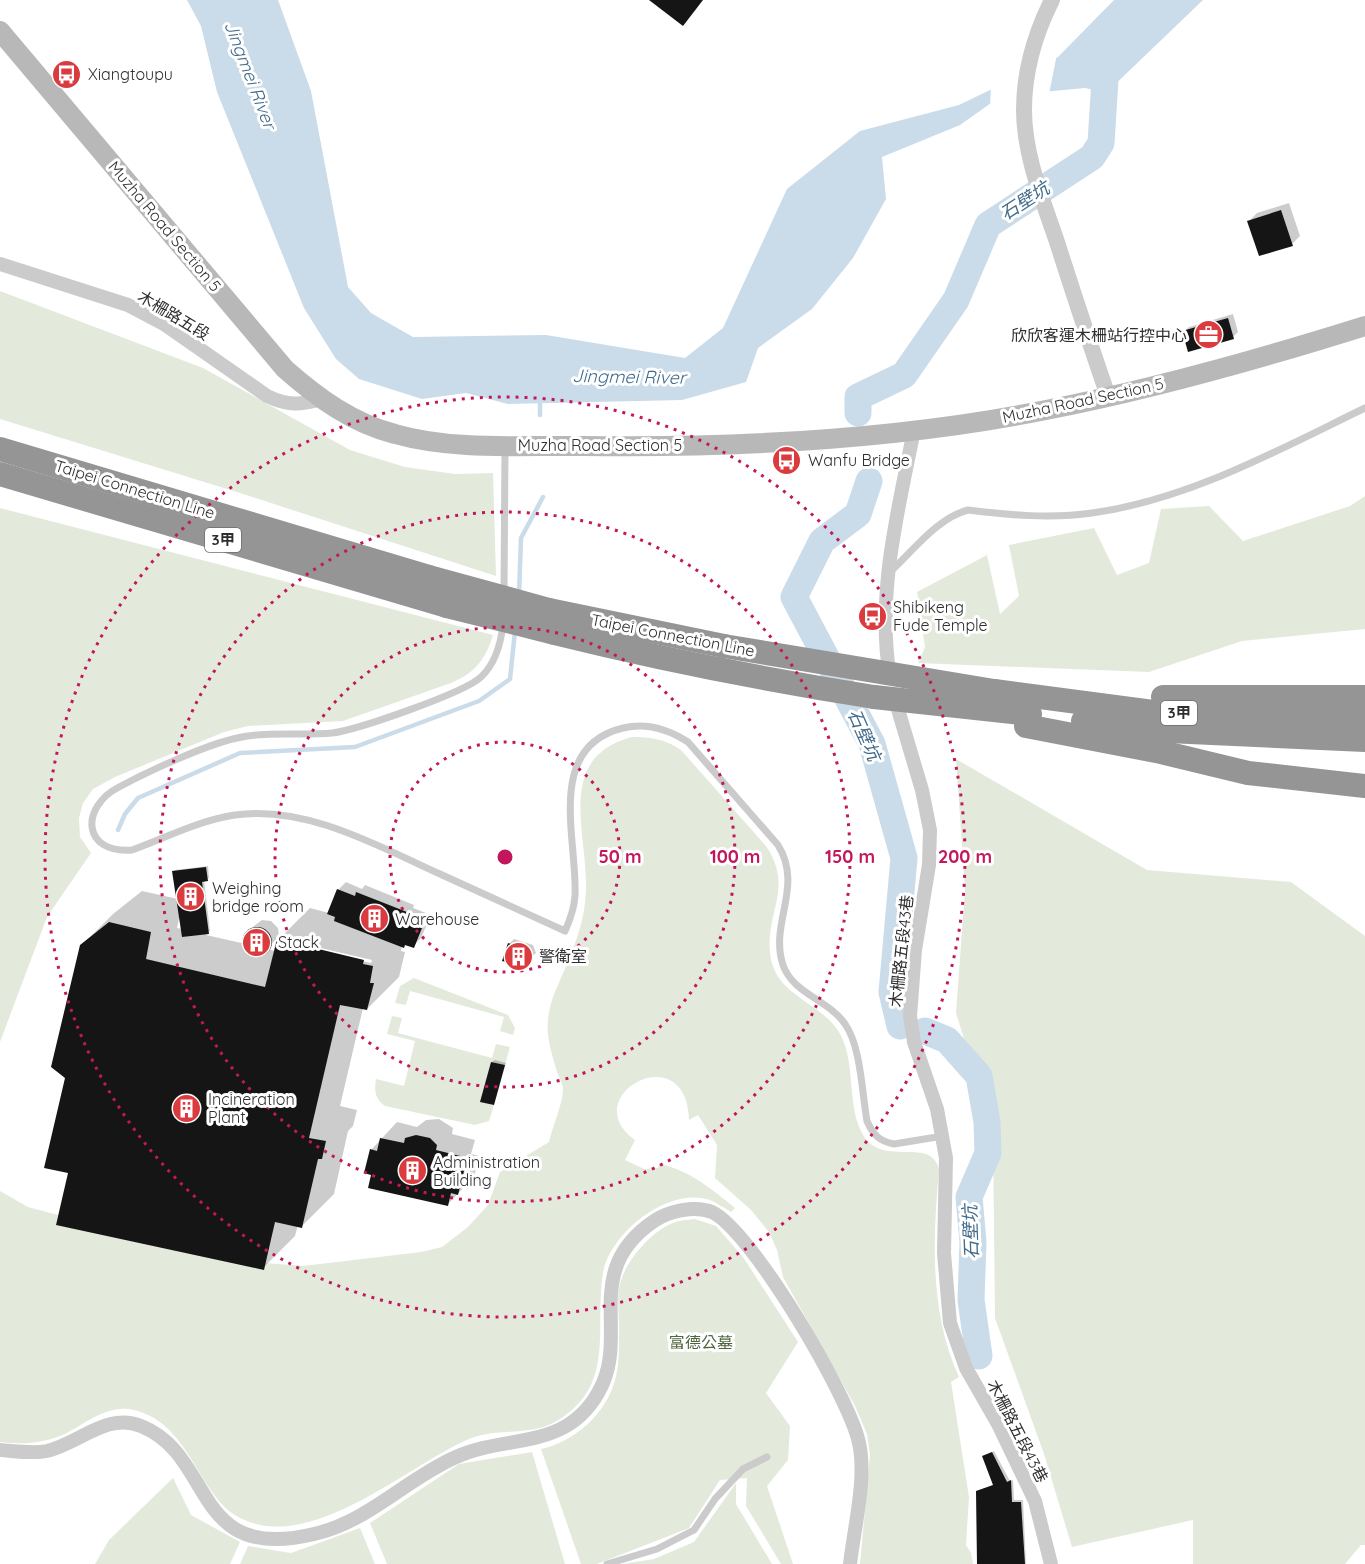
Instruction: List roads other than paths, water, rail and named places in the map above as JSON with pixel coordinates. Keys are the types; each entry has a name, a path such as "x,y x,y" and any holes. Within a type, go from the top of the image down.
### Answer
{"highway":[{"name":"Taipei Connection Line","path":"0,449 429,577 549,610 724,646 994,691 1029,712 1153,712 1365,720"},
{"name":"Taipei Connection Line","path":"0,474 447,606 555,633 721,669 874,697 1029,712 1146,730 1365,740"},
{"path":"1029,712 1365,697"},
{"path":"1029,712 1161,752 1248,773 1365,786"},
{"path":"1332,781 1365,781"}],"main road":[{"name":"Muzha Road Section 5","path":"0,31 43,78 285,369 322,399 358,421 401,436 445,443 658,447 759,444 914,430 1045,410 1108,396 1256,359 1365,326"}],"street":[{"path":"1052,0 1035,40 1029,65 1024,111 1026,132 1038,185 1108,396"},
{"name":"木柵路五段","path":"0,264 128,305 164,324 267,396 283,404 293,406 322,399"},
{"name":"木柵路五段43巷","path":"914,430 888,573 885,612 889,669 930,830 929,865 912,978 912,1031 934,1098 943,1136 948,1173 944,1275 953,1335 966,1368 998,1424 1035,1501 1051,1564"},
{"path":"0,1450 42,1452 59,1447 112,1422 129,1422 147,1429 170,1446 211,1508 238,1530 268,1540 328,1531 363,1515 458,1456 550,1436 576,1418 593,1401 606,1374 612,1274 627,1248 652,1222 663,1216 687,1210 711,1212 729,1225 771,1279 828,1370 844,1401 858,1437 861,1469 850,1564"}],"lane":[{"path":"888,573 938,527 960,512 968,510 1019,516 1091,514 1141,503 1266,456 1365,408"},
{"path":"504,602 505,445"},
{"path":"504,614 500,645 495,658 482,676 472,684 335,732 264,735 227,740 105,794 92,813 93,833 107,848 119,851 132,850 213,819 256,813 283,816 376,844 565,932 575,898 569,798 578,764 598,739 614,730 631,726 656,727 674,733 688,742 778,845 786,858 789,888 779,951 784,968 795,984 845,1023 855,1048 867,1121 872,1132 886,1142 894,1144 943,1136"},
{"path":"607,1564 657,1549 694,1530 715,1499 743,1469 767,1456"}],"water":[{"name":"Jingmei River","path":"187,0 278,0 311,91 348,287 371,313 413,337 546,335 685,358 723,328 787,189 860,131 959,105 1058,57 1114,0 1203,0 1106,93 1085,88 1001,96 960,125 882,157 886,199 853,258 812,309 758,348 746,382 682,400 508,404 466,393 422,399 359,379 336,359 304,308 217,92 201,26"}],"waterway":[{"name":"石壁坑","path":"858,413 858,397 904,375 956,300 988,225 1092,157 1101,143 1106,64"},
{"path":"540,399 540,415"},
{"name":"石壁坑","path":"869,481 858,514 822,541 794,597 872,744 904,858 892,992 900,1026"},
{"path":"519,596 521,538 543,497"},
{"path":"118,830 125,814 138,798 240,753 355,747 479,701 510,679 515,631"},
{"name":"石壁坑","path":"925,1031 947,1040 979,1076 987,1122 988,1153 969,1197 973,1242 971,1300 979,1356"}],"place":[{"name":"Xiangtoupu","path":"67,74"},
{"name":"欣欣客運木柵站行控中心","path":"1208,335"},
{"name":"Wanfu Bridge","path":"787,460"},
{"name":"Shibikeng Fude Temple","path":"872,616"},
{"name":"Weighing bridge room","path":"191,897"},
{"name":"Warehouse","path":"374,919"},
{"name":"Stack","path":"257,942"},
{"name":"警衛室","path":"518,956"},
{"name":"Incineration Plant","path":"187,1108"},
{"name":"Administration Building","path":"412,1171"}],"park label":[{"name":"富德公墓","path":"701,1342"}]}
